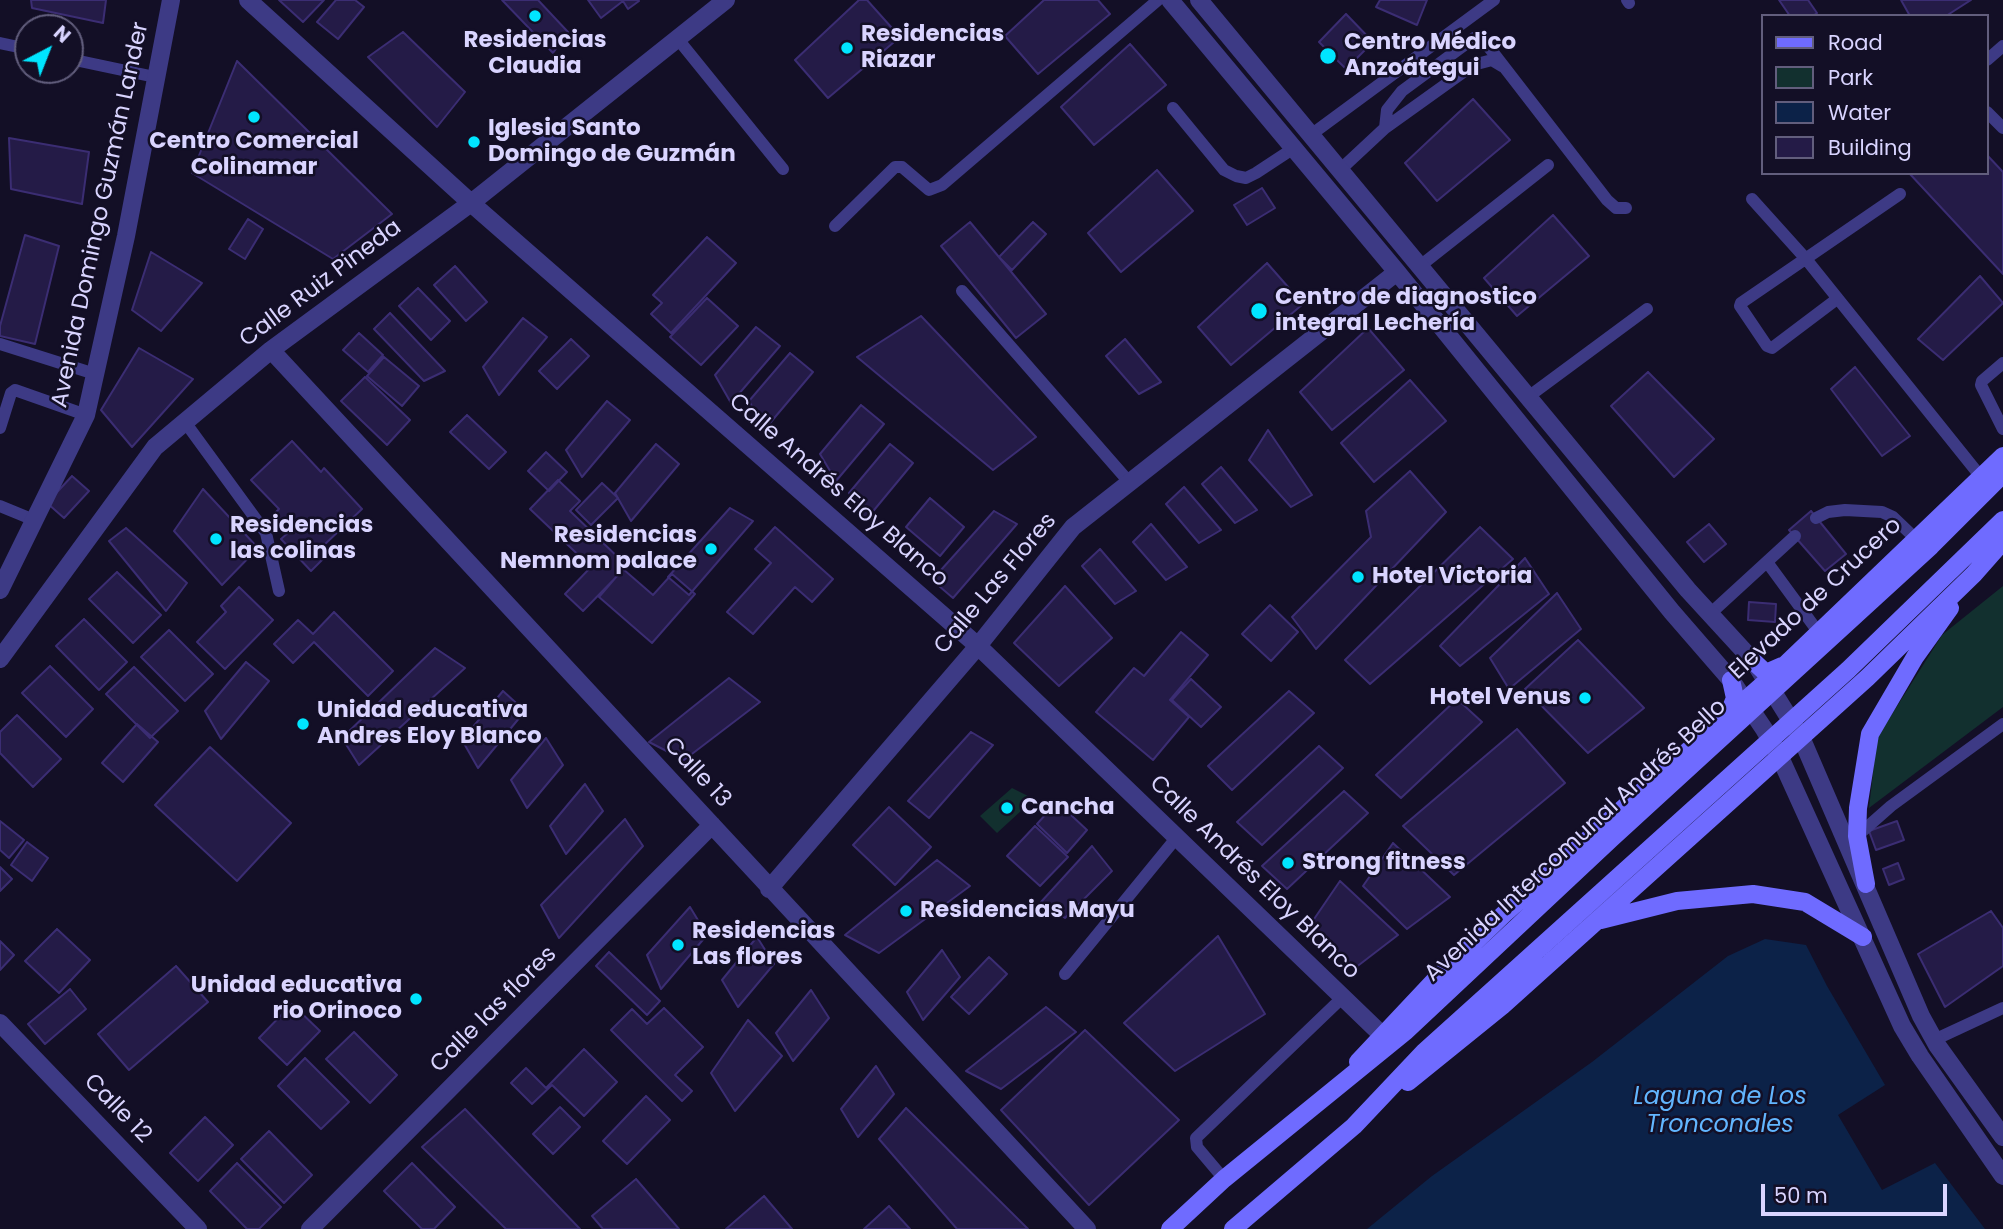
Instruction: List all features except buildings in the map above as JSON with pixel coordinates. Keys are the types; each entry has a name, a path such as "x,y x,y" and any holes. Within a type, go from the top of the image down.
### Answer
{"main road":[{"name":"Elevado de Crucero","path":"1329,1096 1381,1034 1505,913 1785,664 2003,456"},
{"name":"Avenida Intercomunal Andrés Bello","path":"1170,1229 1224,1180 1406,1031 1931,546 2003,474"},
{"path":"1354,1126 1424,1052 1848,670 2003,520"},
{"path":"1233,1229 1502,1006 1867,678 1974,574 2003,541"},
{"path":"1866,884 1857,836 1858,808 1870,734 1916,657 1974,574"},
{"path":"1754,661 1766,673 1785,664"},
{"path":"1728,715 1735,698 1731,680"},
{"path":"1597,921 1677,901 1753,894 1805,902 1863,937"}],"street":[{"name":"Avenida Domingo Guzmán Lander","path":"0,590 86,415 126,236 171,0"},
{"name":"Calle Andrés Eloy Blanco","path":"248,0 471,203 978,646 1381,1034"},
{"name":"Calle Ruiz Pineda","path":"0,659 155,447 271,350 471,203 726,0"},
{"path":"1170,0 1397,272 1672,612 1731,680 1779,755 1902,1026 2003,1176"},
{"path":"1199,0 1688,590 1754,661 1801,737 1921,1016 1934,1040 2003,1136"},
{"name":"Calle Las Flores","path":"769,889 978,646 1073,527 1397,272"},
{"name":"Calle 13","path":"271,350 1087,1229"},
{"name":"Calle las flores","path":"310,1229 712,825"},
{"name":"Calle 12","path":"0,1023 198,1229"}],"lane":[{"path":"835,226 894,167 902,167 929,190 942,185 1158,0"},
{"path":"1312,134 1494,0"},
{"path":"677,38 783,169"},
{"path":"1385,128 1387,110 1394,99 1474,38 1480,39 1607,200 1616,208 1626,208"},
{"path":"1989,58 2003,46"},
{"path":"1341,169 1385,128 1473,65 1492,60 1505,68"},
{"path":"84,62 155,77"},
{"path":"1173,108 1224,170 1236,176 1246,177 1256,173 1294,148"},
{"path":"1989,113 2003,128"},
{"path":"1420,266 1548,164"},
{"path":"1837,299 1777,346 1767,346 1742,311 1741,303 1900,194"},
{"path":"1752,199 1806,259 1982,477"},
{"path":"962,291 1130,483"},
{"path":"1528,397 1647,309"},
{"path":"0,344 95,374"},
{"path":"2003,363 1982,381 1981,386 2003,429"},
{"path":"0,428 11,393 15,390 86,415"},
{"path":"185,422 266,533 279,591"},
{"path":"0,506 34,520"},
{"path":"1816,518 1828,512 1845,510 1882,512 1894,517 1917,540"},
{"path":"1711,613 1795,536"},
{"path":"1767,562 1819,632"},
{"path":"1857,836 1891,806 2003,724"},
{"path":"1065,974 1177,837"},
{"path":"1224,1180 1198,1147 1196,1138 1343,997"},
{"path":"1934,1040 2003,1008"}],"green space":[{"path":"2003,586 2003,707 1869,808 1877,738 1942,635"},
{"name":"Cancha","path":"1012,788 1034,799 997,833 980,816"}],"water":[{"name":"Laguna de Los Tronconales","path":"1765,939 1806,945 1885,1085 1838,1115 1882,1190 1935,1163 1985,1229 1367,1229 1432,1176 1592,1062 1728,956"}],"place":[{"name":"Residencias Claudia","path":"535,16"},
{"name":"Residencias Riazar","path":"847,48"},
{"name":"Centro Médico Anzoátegui","path":"1328,56"},
{"name":"Centro Comercial Colinamar","path":"254,117"},
{"name":"Iglesia Santo Domingo de Guzmán","path":"474,142"},
{"name":"Centro de diagnostico integral Lechería","path":"1259,311"},
{"name":"Residencias las colinas","path":"216,539"},
{"name":"Residencias Nemnom palace","path":"711,549"},
{"name":"Hotel Victoria","path":"1358,577"},
{"name":"Hotel Venus","path":"1585,698"},
{"name":"Unidad educativa Andres Eloy Blanco","path":"303,724"},
{"name":"Cancha","path":"1007,808"},
{"name":"Strong fitness","path":"1288,863"},
{"name":"Residencias Mayu","path":"906,911"},
{"name":"Residencias Las flores","path":"678,945"},
{"name":"Unidad educativa rio Orinoco","path":"416,999"}]}
